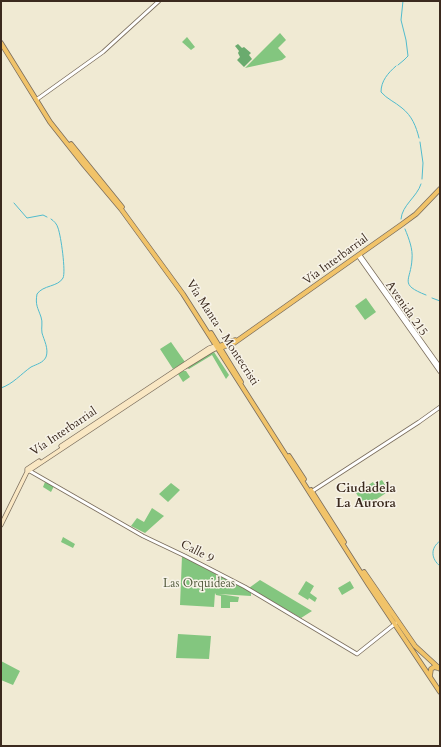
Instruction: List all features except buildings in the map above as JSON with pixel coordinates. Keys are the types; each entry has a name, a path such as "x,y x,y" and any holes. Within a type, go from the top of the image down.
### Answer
{"main road":[{"name":"Vía Manta - Montecristi","path":"1,38 37,99"},
{"name":"Vía Manta - Montecristi","path":"1,43 67,144 140,234 182,294 218,347 310,492 396,623 415,646 440,669"},
{"name":"Vía Interbarrial","path":"1,525 28,471 209,348 230,346 292,304 416,214 440,189"},
{"name":"Vía Interbarrial","path":"218,347 238,340"},
{"path":"224,354 230,346"},
{"name":"Vía Manta - Montecristi","path":"218,347 224,354 310,492"},
{"path":"396,623 440,692"},
{"path":"430,676 432,668 435,667 440,669"}],"street":[{"path":"37,99 103,52 159,1"},
{"name":"Avenida 215","path":"359,255 440,367"},
{"name":"Avenida 215","path":"359,255 440,372"},
{"path":"310,492 440,407"},
{"name":"Calle 9","path":"28,471 138,533 245,587 357,654 396,623"}],"green space":[{"path":"280,33 286,40 278,48 286,57 282,60 245,68"},
{"path":"187,37 195,47 191,50 182,42"},
{"path":"238,44 251,53 249,55 252,59 244,67 237,60 240,57 238,53 239,51 235,46"},
{"path":"366,298 376,312 365,320 355,306"},
{"path":"171,342 185,362 173,369 160,349"},
{"path":"214,352 229,375 226,379 212,355 188,369 207,355"},
{"path":"186,371 190,377 183,382 178,374"},
{"path":"382,480 389,491 365,507 356,493 373,482 374,484"},
{"path":"45,482 54,486 51,492 43,487"},
{"path":"171,483 180,490 168,502 159,494"},
{"path":"152,508 164,516 145,533 131,526 137,518 144,522"},
{"path":"63,537 75,544 73,548 61,542"},
{"name":"Las Orquideas","path":"182,556 216,574 216,589 218,573 251,591 251,596 219,594 239,597 238,602 230,602 230,608 221,608 221,596 216,595 215,593 214,607 180,605"},
{"path":"260,580 312,611 301,618 249,588"},
{"path":"306,581 314,586 310,593 317,598 315,602 298,594"},
{"path":"350,581 354,588 342,595 338,588"},
{"path":"178,634 211,636 209,659 176,658"},
{"path":"1,661 20,671 13,685 1,680"}],"waterway":[{"path":"398,65 408,56 401,20 403,1"},
{"path":"396,66 390,71 382,84 381,92 408,114 415,125 419,138"},
{"path":"420,142 423,163 422,179"},
{"path":"401,219 404,209 421,184"},
{"path":"14,203 27,218 43,215 47,217"},
{"path":"1,388 31,367 42,362 47,354 47,348 42,333 42,319 36,298 40,291 61,281 64,274 63,254 58,227 51,219"},
{"path":"405,229 412,252 408,281 409,285 426,295"},
{"path":"432,298 440,301"},
{"path":"440,541 433,550 433,557 440,566"}],"district":[{"name":"Ciudadela La Aurora","path":"366,496"}]}
